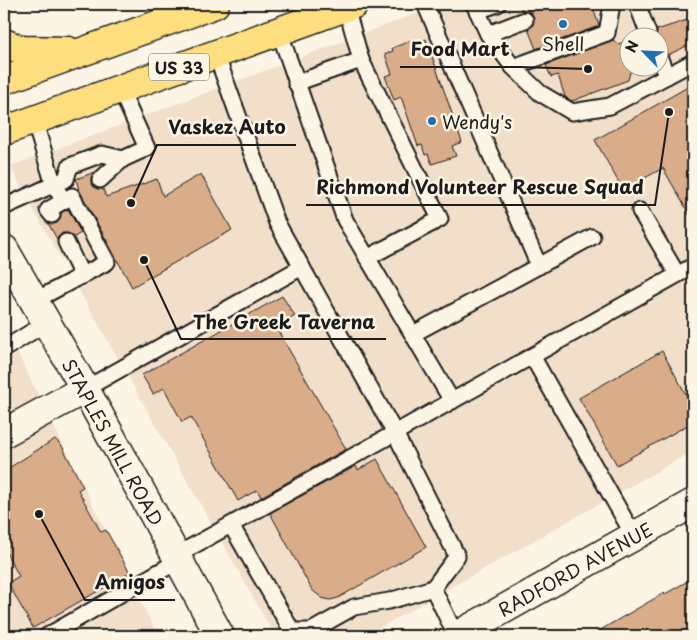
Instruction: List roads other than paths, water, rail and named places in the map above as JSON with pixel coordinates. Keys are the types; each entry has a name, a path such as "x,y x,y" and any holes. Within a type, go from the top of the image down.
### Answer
{"main road":[{"name":"US 33","path":"4,43 22,50 85,51 215,4"},
{"name":"US 33","path":"4,131 350,5"},
{"path":"4,80 85,51"}],"street":[{"name":"STAPLES MILL ROAD","path":"4,249 84,389 220,636"},
{"path":"4,433 84,389"},
{"name":"RADFORD AVENUE","path":"469,633 693,503"}],"lane":[{"path":"425,4 539,266"},
{"path":"498,4 476,7 488,34 513,67 540,93 572,112 610,106 662,78"},
{"path":"513,67 607,34 612,4"},
{"path":"637,4 646,28"},
{"path":"350,5 360,60 440,219 368,258"},
{"path":"488,34 525,20"},
{"path":"279,31 345,220 452,401"},
{"path":"216,54 277,223 395,433 457,556 433,588 388,601 354,607 312,630 287,634 231,525"},
{"path":"296,83 360,60"},
{"path":"670,74 693,62"},
{"path":"100,180 123,159 147,148 120,89"},
{"path":"34,120 66,183"},
{"path":"63,201 70,166 102,154 123,159"},
{"path":"4,207 66,183"},
{"path":"4,349 40,312 82,276 107,262 72,196 48,210 52,215"},
{"path":"640,210 678,274"},
{"path":"413,334 592,237"},
{"path":"66,242 82,276"},
{"path":"53,635 231,525 693,266"},
{"path":"84,389 302,267"},
{"path":"532,356 634,536"},
{"path":"433,588 469,633"}],"place":[{"name":"Shell","path":"563,24"},
{"name":"Food Mart","path":"588,69"},
{"name":"Richmond Volunteer Rescue Squad","path":"669,112"},
{"name":"Wendy's","path":"432,121"},
{"name":"Vaskez Auto","path":"131,203"},
{"name":"The Greek Taverna","path":"144,260"},
{"name":"Amigos","path":"39,514"}]}
